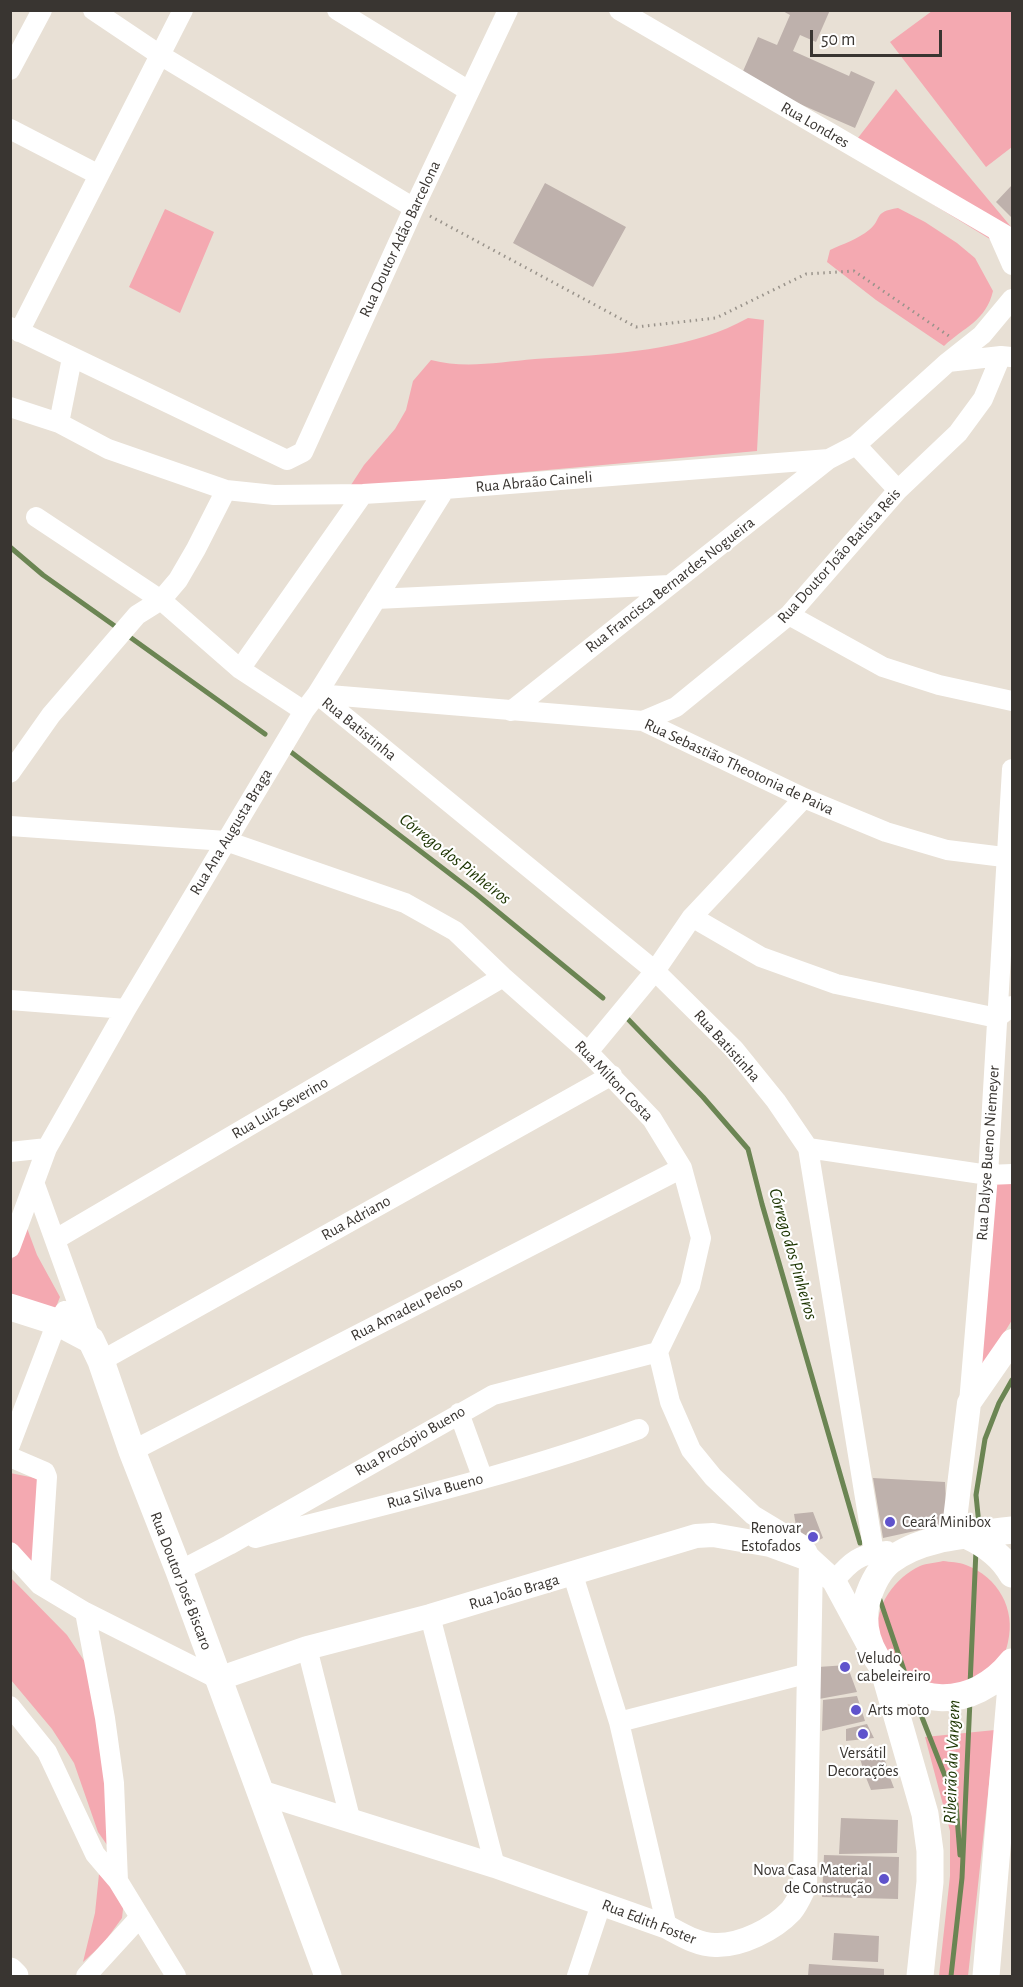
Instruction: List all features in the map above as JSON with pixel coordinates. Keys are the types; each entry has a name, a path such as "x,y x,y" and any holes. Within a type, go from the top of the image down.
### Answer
{"main road":[{"path":"10,1307 57,1322 96,1350"},
{"name":"Rua Doutor José Biscaro","path":"96,1350 328,1977"},
{"path":"920,1977 930,1882 930,1851 925,1814 884,1671 868,1645 864,1615 871,1587 890,1562 914,1549 954,1537 1012,1530"},
{"path":"954,1537 984,1544 1006,1563 1012,1574"},
{"path":"884,1671 909,1690 939,1698 956,1697 973,1693 989,1685 1003,1674 1012,1662"},
{"path":"986,1977 1012,1674"},
{"path":"10,1971 15,1977"}],"street":[{"path":"10,70 42,10"},
{"path":"93,10 160,55 414,208"},
{"path":"59,423 72,358 15,329 99,175 183,10"},
{"path":"337,10 469,91"},
{"name":"Rua Doutor Adão Barcelona","path":"72,358 287,460 303,452 414,208 508,10"},
{"name":"Rua Londres","path":"619,10 1005,235"},
{"path":"10,129 99,175"},
{"path":"1005,235 1012,265"},
{"name":"Rua Abraão Caineli","path":"10,407 59,423 108,449 226,490 274,495 363,494 445,489 829,459 856,445 948,362 982,335 1012,298"},
{"path":"948,362 1007,357"},
{"name":"Rua Doutor João Batista Reis","path":"643,721 676,707 789,615 898,490 958,433 983,399 1007,357"},
{"path":"856,445 898,490"},
{"name":"Rua Francisca Bernardes Nogueira","path":"511,711 829,459"},
{"name":"Rua Ana Augusta Braga","path":"10,1248 35,1185 46,1148 304,711 317,694 445,489"},
{"path":"10,773 51,715 137,615 157,602 178,580 226,490"},
{"path":"240,669 363,494"},
{"path":"36,517 157,602 240,669 304,711"},
{"path":"376,599 670,585"},
{"path":"789,615 884,667 939,685 1012,701"},
{"name":"Rua Sebastião Theotonia de Paiva","path":"317,694 643,721 804,798 886,832 947,850 1010,858"},
{"name":"Rua Batistinha","path":"317,694 655,971 734,1049 776,1101 808,1148 874,1552"},
{"name":"Rua Dalyse Bueno Niemeyer","path":"954,1537 969,1403 988,1175 997,1018 1010,858 1012,769"},
{"path":"588,1052 655,971 692,918 804,798"},
{"name":"Rua Milton Costa","path":"10,826 226,841 405,903 455,931 612,1075 652,1119 682,1168 700,1238 690,1286 658,1352"},
{"path":"692,918 761,957 836,984 997,1018 1012,1006"},
{"name":"Rua Luiz Severino","path":"56,1239 503,976"},
{"path":"10,1000 126,1009"},
{"name":"Rua Adriano","path":"96,1350 612,1075"},
{"path":"10,1152 46,1148"},
{"path":"808,1148 988,1175 1012,1174"},
{"name":"Rua Amadeu Peloso","path":"132,1450 682,1168"},
{"name":"Rua Doutor José Biscaro","path":"35,1185 96,1350"},
{"path":"10,1445 57,1322 75,1296"},
{"path":"969,1403 1012,1341"},
{"path":"658,1352 670,1402 692,1450 713,1477 753,1515 801,1544 811,1560 834,1581 868,1645"},
{"name":"Rua Procópio Bueno","path":"179,1571 493,1395 658,1352"},
{"path":"459,1413 483,1479"},
{"name":"Rua Silva Bueno","path":"229,1545 483,1479 639,1429"},
{"path":"10,1457 45,1472 47,1477 40,1585"},
{"name":"Rua João Braga","path":"218,1679 307,1648 573,1575 696,1536 713,1535 770,1545 811,1560"},
{"path":"810,1588 817,1582 834,1581 852,1561 874,1552 914,1549"},
{"path":"10,1552 40,1585 85,1612 218,1679"},
{"name":"Rua Edith Foster","path":"260,1792 495,1866 667,1926 692,1940 715,1946 737,1942 772,1928 793,1909 805,1886 811,1560"},
{"path":"573,1575 619,1722 667,1926"},
{"path":"85,1612 105,1718 114,1783 118,1881"},
{"path":"430,1616 495,1866"},
{"path":"307,1648 351,1822"},
{"path":"619,1722 809,1673"},
{"path":"10,1706 47,1752 95,1854 118,1881 176,1977"},
{"path":"577,1977 601,1904"},
{"path":"86,1977 140,1917"}],"path":[{"path":"414,208 636,327 716,318 806,274 854,271 966,348"}],"shaded area":[{"path":"932,11 1012,11 1012,147 986,167 890,42"},
{"path":"896,89 1012,228 1012,231 998,244 847,152"},
{"path":"898,208 925,222 975,258 993,291 980,317 944,346 876,300 827,262 830,250 865,233 884,212"},
{"path":"165,209 214,232 180,313 129,287"},
{"path":"748,318 764,320 757,451 349,488 364,465 395,429 406,410 413,381 431,360 457,364 483,364 637,351 706,336"},
{"path":"995,1183 1012,1183 1012,1320 995,1348 977,1371"},
{"path":"24,1220 37,1255 60,1297 54,1312 11,1299 10,1266"},
{"path":"10,1473 45,1480 31,1579 11,1557"},
{"path":"943,1561 966,1565 987,1577 1002,1596 1009,1618 1008,1642 998,1665 985,1677 957,1691 897,1673 879,1634 878,1623 883,1603 895,1585 920,1566"},
{"path":"10,1577 67,1635 85,1662 101,1728 112,1852 98,1832 74,1763 52,1729 11,1680"},
{"path":"995,1730 968,1976 939,1976 950,1876 950,1831 925,1737"},
{"path":"99,1874 124,1900 122,1918 103,1944 83,1962 95,1913"}],"building":[{"path":"781,10 830,10 816,42 800,35 793,51 849,76 851,71 875,82 855,128 740,78 758,37 777,45 790,15"},
{"path":"545,183 626,227 593,287 513,243"},
{"path":"1012,185 1012,218 996,202"},
{"path":"873,1478 945,1482 947,1524 883,1538"},
{"path":"813,1512 823,1538 810,1545 797,1532 794,1514"},
{"path":"847,1665 857,1692 819,1699 818,1667"},
{"path":"857,1696 865,1721 822,1731 823,1700"},
{"path":"867,1724 874,1738 846,1741 846,1729"},
{"path":"881,1750 887,1766 864,1772 859,1755"},
{"path":"886,1767 894,1788 871,1790 865,1775"},
{"path":"841,1818 898,1820 897,1853 839,1854"},
{"path":"824,1855 899,1857 898,1899 822,1897"},
{"path":"834,1933 879,1936 878,1962 832,1960"},
{"path":"809,1964 884,1969 884,1976 808,1976"}],"waterway":[{"name":"Córrego dos Pinheiros","path":"10,547 43,575 119,629"},
{"name":"Córrego dos Pinheiros","path":"127,635 265,734"},
{"name":"Córrego dos Pinheiros","path":"287,749 475,893 603,998"},
{"name":"Córrego dos Pinheiros","path":"624,1015 703,1097 748,1149 860,1543"},
{"name":"Ribeirão da Vargem","path":"979,1525 976,1495 985,1439 999,1403 1012,1380"},
{"name":"Ribeirão da Vargem","path":"970,1685 976,1550"},
{"name":"Córrego dos Pinheiros","path":"879,1597 905,1673"},
{"name":"Ribeirão da Vargem","path":"951,1976 962,1878 970,1700"},
{"name":"Córrego dos Pinheiros","path":"916,1702 956,1804 960,1855"}],"place":[{"name":"Ceará Minibox","path":"890,1522"},
{"name":"Renovar Estofados","path":"813,1537"},
{"name":"Veludo cabeleireiro","path":"845,1667"},
{"name":"Arts moto","path":"856,1710"},
{"name":"Versátil Decorações","path":"863,1734"},
{"name":"Nova Casa Material de Construção","path":"884,1879"}]}
